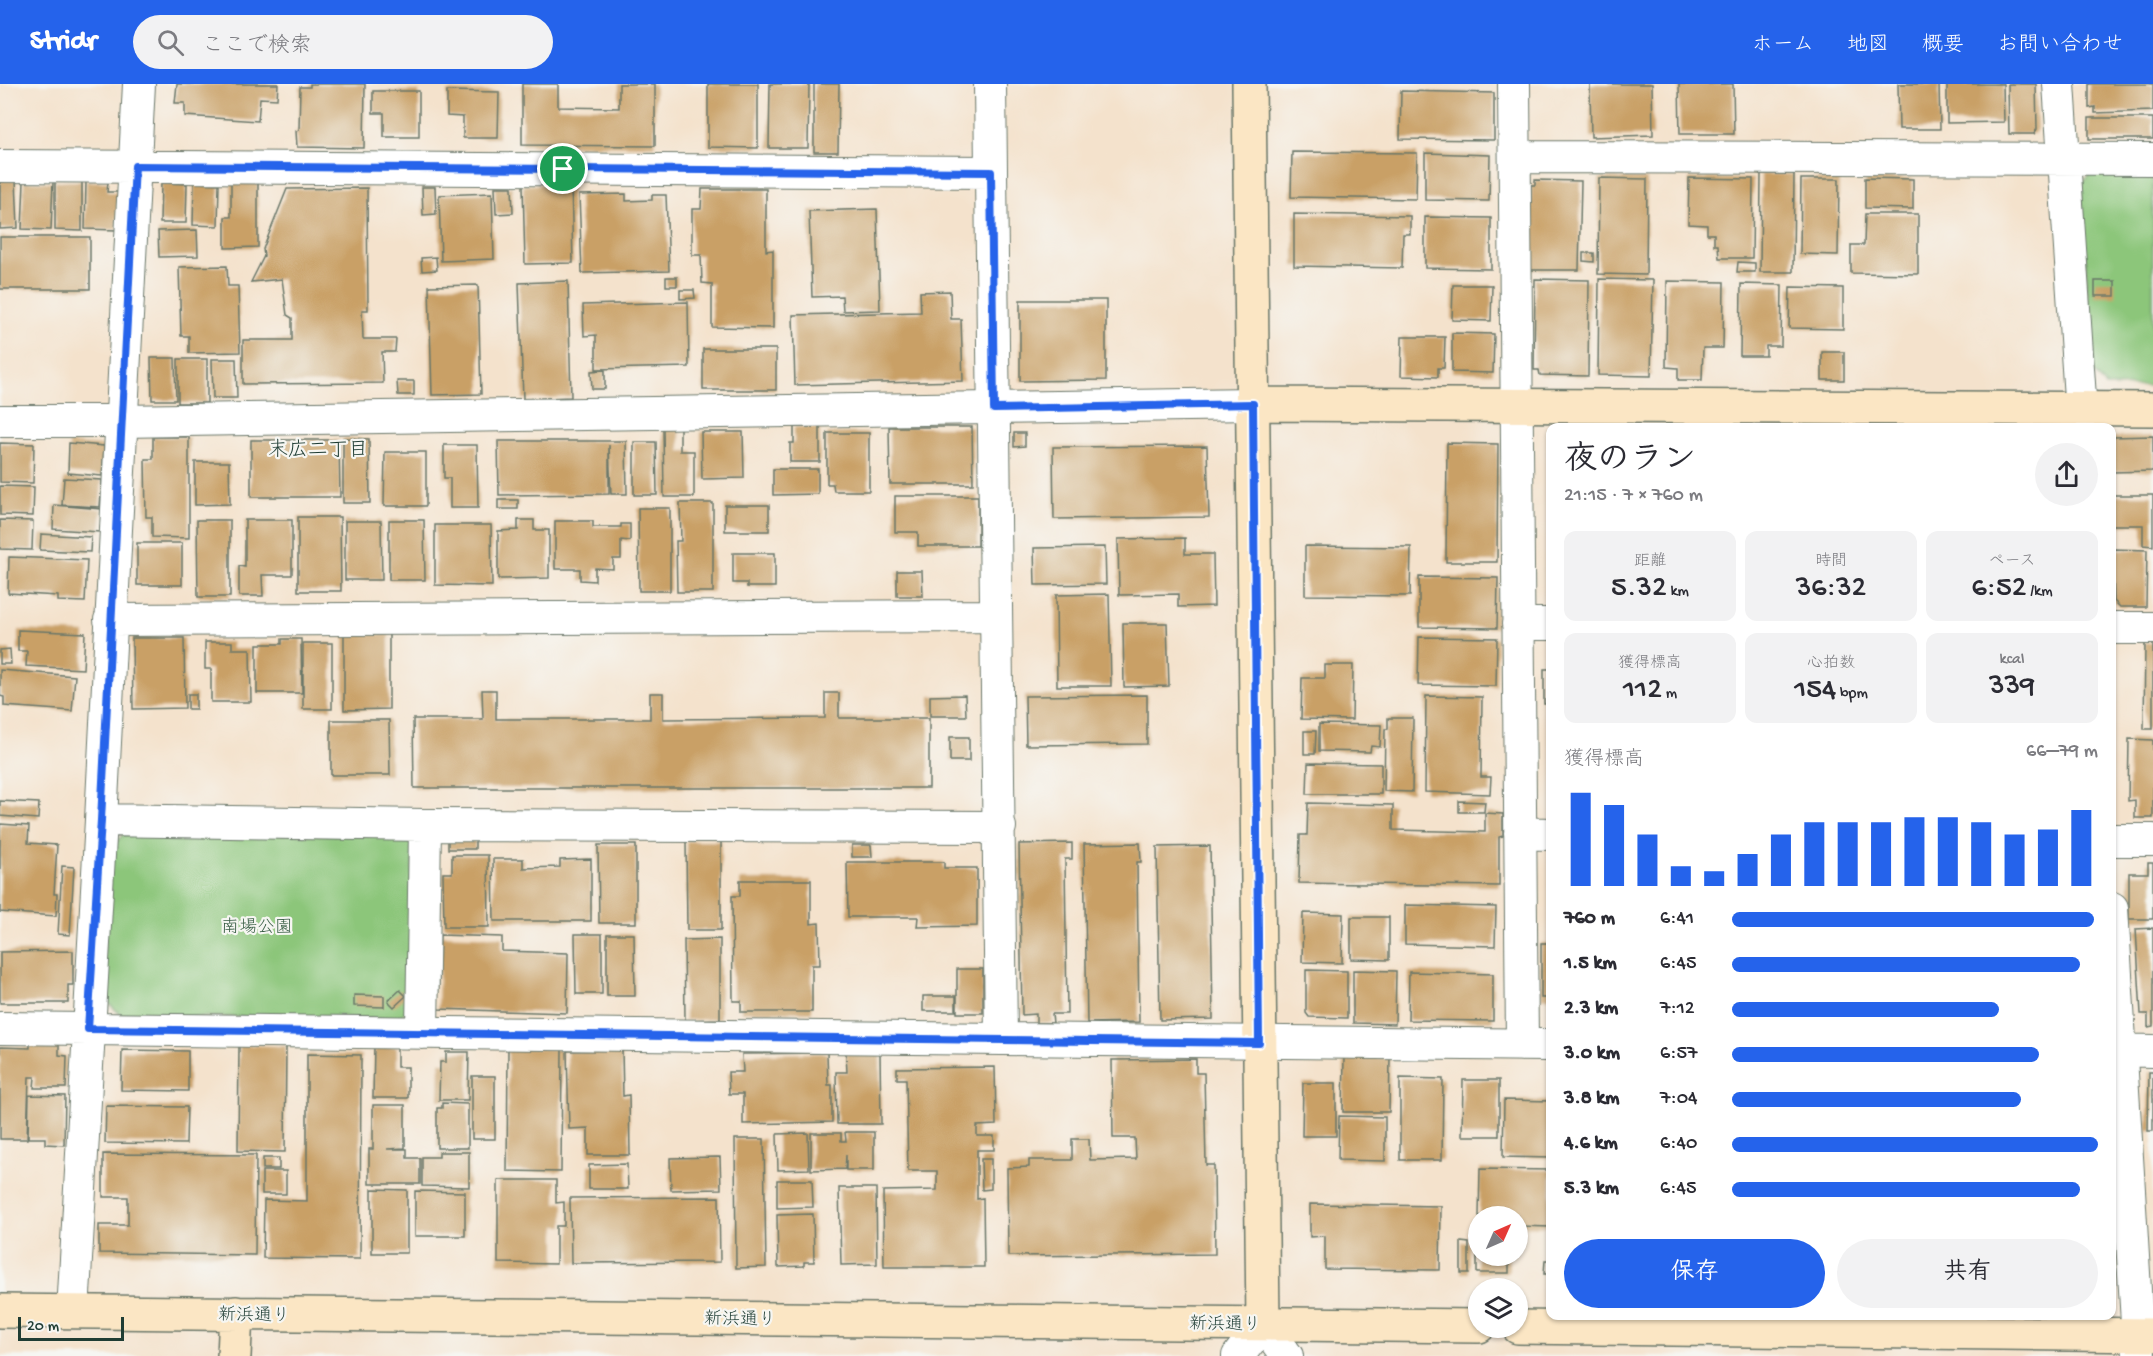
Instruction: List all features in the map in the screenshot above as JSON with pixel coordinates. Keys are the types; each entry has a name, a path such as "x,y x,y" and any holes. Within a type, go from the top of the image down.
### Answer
{"street":[{"path":"73,1312 139,84"},
{"path":"990,84 1001,1039"},
{"path":"1249,84 1263,1324 1287,1356"},
{"path":"0,1028 1537,1045 1520,833 1514,84"},
{"path":"2060,84 2081,418"},
{"path":"1515,157 2153,159"},
{"path":"0,166 991,172"},
{"path":"0,421 1253,404 1516,404 2081,418 2153,409"},
{"path":"111,620 996,616"},
{"path":"1518,624 1546,624"},
{"path":"2116,628 2153,628"},
{"path":"101,820 425,825 1000,827"},
{"path":"422,1033 425,825"},
{"path":"1520,833 1546,834"},
{"path":"2116,840 2153,840"},
{"path":"1528,1327 2144,1342 2116,1050 2153,1051"},
{"name":"新浜通り","path":"0,1311 1468,1326"},
{"path":"234,1356 236,1313"},
{"path":"1238,1356 1263,1324"}],"green space":[{"path":"2093,171 2153,172 2153,386 2106,387 2092,370 2081,185"},
{"name":"南場公園","path":"125,833 404,835 413,846 409,1009 397,1019 122,1016 102,997 109,849"}],"building":[{"path":"177,84 278,84 277,99 260,98 258,121 185,116 185,103 175,103"},
{"path":"310,84 365,84 364,148 297,147 300,87 310,87"},
{"path":"522,84 558,84 558,107 619,108 619,84 655,84 655,146 522,145"},
{"path":"708,84 758,84 758,148 708,147"},
{"path":"770,84 809,84 808,148 769,148"},
{"path":"814,84 839,84 838,152 814,152"},
{"path":"1590,84 1652,84 1653,135 1591,137"},
{"path":"1679,84 1733,84 1734,134 1680,134"},
{"path":"1898,84 1939,84 1940,129 1899,129"},
{"path":"1947,84 2003,84 2004,122 1947,123"},
{"path":"2008,84 2036,84 2037,129 2034,134 2009,134"},
{"path":"2089,84 2153,84 2153,111 2095,113 2095,107 2089,108"},
{"path":"373,91 419,91 419,137 384,137 384,113 373,113"},
{"path":"447,91 499,92 498,138 463,138 463,117 447,116"},
{"path":"1401,91 1494,93 1494,140 1400,139"},
{"path":"2089,118 2153,118 2153,139 2089,139"},
{"path":"1292,152 1417,153 1416,199 1291,197"},
{"path":"1425,153 1490,155 1489,201 1425,200"},
{"path":"1761,174 1794,174 1793,272 1760,272"},
{"path":"1599,178 1647,179 1646,275 1598,274"},
{"path":"1689,178 1753,179 1752,258 1719,258 1718,245 1714,245 1714,234 1707,234 1707,225 1688,224"},
{"path":"1865,178 1913,179 1913,209 1865,208"},
{"path":"1801,179 1839,179 1838,255 1800,254"},
{"path":"0,180 16,180 18,228 0,229"},
{"path":"1535,180 1581,181 1579,270 1530,270 1531,185 1535,185"},
{"path":"24,181 53,182 51,230 22,229"},
{"path":"55,181 82,181 82,231 55,230"},
{"path":"86,181 108,182 107,192 118,192 117,230 85,229"},
{"path":"258,181 258,247 225,248 225,217 231,217 231,182"},
{"path":"161,183 187,184 186,223 160,223"},
{"path":"194,183 219,184 218,226 193,225"},
{"path":"571,183 573,263 525,264 523,185"},
{"path":"422,187 435,187 436,214 423,215"},
{"path":"495,187 512,187 513,213 496,214"},
{"path":"367,188 368,310 362,310 363,339 396,339 395,352 382,352 383,383 243,384 243,340 292,340 292,318 287,315 282,279 251,282 264,256 263,249 287,189"},
{"path":"702,189 766,189 766,251 773,250 773,328 712,327 712,284 702,283 701,255 692,255 692,209 701,209"},
{"path":"492,193 494,259 441,261 439,195"},
{"path":"626,194 626,201 652,200 652,195 666,195 669,271 582,273 579,195"},
{"path":"877,209 880,310 843,311 842,296 812,297 809,211"},
{"path":"1294,214 1410,216 1410,234 1403,234 1402,268 1294,266"},
{"path":"1865,214 1918,214 1918,274 1851,273 1851,245 1864,245"},
{"path":"1425,217 1491,218 1491,269 1425,268"},
{"path":"197,230 198,256 159,257 158,231"},
{"path":"0,237 90,237 90,289 0,289"},
{"path":"1583,253 1594,253 1594,262 1583,261"},
{"path":"436,257 437,270 422,271 421,258"},
{"path":"1738,262 1755,263 1755,272 1737,272"},
{"path":"227,266 228,286 238,286 240,352 189,353 189,336 181,336 179,267"},
{"path":"666,277 677,277 677,286 666,286"},
{"path":"1535,279 1589,280 1588,376 1540,375 1539,370 1534,370"},
{"path":"1599,279 1653,280 1651,376 1598,375"},
{"path":"568,281 571,397 523,399 519,283"},
{"path":"1667,281 1724,282 1723,348 1703,348 1702,380 1678,380 1678,368 1666,367"},
{"path":"2095,281 2115,281 2115,296 2095,296"},
{"path":"1741,284 1782,285 1781,346 1766,346 1766,356 1740,356"},
{"path":"478,285 481,394 432,395 429,286"},
{"path":"1453,285 1492,285 1491,321 1452,320"},
{"path":"1790,287 1843,288 1843,329 1789,328"},
{"path":"680,290 694,290 695,298 680,299"},
{"path":"950,291 951,319 961,319 963,381 795,385 793,315 921,312 920,292"},
{"path":"1020,300 1106,300 1106,380 1020,381"},
{"path":"688,302 689,367 596,369 596,335 584,336 583,305"},
{"path":"1452,333 1494,334 1493,373 1452,372"},
{"path":"1402,337 1445,337 1444,368 1438,368 1438,377 1401,376"},
{"path":"703,349 776,349 776,390 703,390"},
{"path":"1822,352 1844,352 1844,380 1822,380"},
{"path":"151,358 175,358 176,400 152,400"},
{"path":"178,359 207,359 207,403 178,403"},
{"path":"212,359 236,359 237,398 213,398"},
{"path":"605,370 605,389 592,389 591,371"},
{"path":"397,381 414,381 414,395 398,395"},
{"path":"794,427 820,427 820,462 790,462 790,443 794,443"},
{"path":"889,427 972,427 973,484 890,484"},
{"path":"663,428 680,428 680,451 694,451 694,497 664,497"},
{"path":"701,432 743,432 744,478 702,479"},
{"path":"827,433 869,433 869,491 834,491 833,484 827,484"},
{"path":"1014,433 1025,433 1025,446 1014,447"},
{"path":"2153,436 2153,471 2116,472 2116,437"},
{"path":"153,437 189,437 189,538 152,537 152,517 146,517 145,459 153,459"},
{"path":"343,438 369,439 370,503 343,503"},
{"path":"251,440 339,440 340,497 251,497"},
{"path":"498,441 626,441 627,494 611,494 609,445 609,494 499,495"},
{"path":"634,442 656,442 657,495 634,495"},
{"path":"0,443 34,444 33,483 0,482"},
{"path":"69,443 104,446 102,476 68,473"},
{"path":"1447,443 1498,444 1497,562 1446,562"},
{"path":"444,445 477,445 478,508 450,508 450,478 444,478"},
{"path":"1207,446 1209,517 1054,519 1053,447"},
{"path":"385,452 426,452 426,506 384,506"},
{"path":"195,462 229,462 230,504 195,505"},
{"path":"773,469 818,469 818,494 773,495"},
{"path":"64,478 102,480 100,507 62,505"},
{"path":"0,486 34,487 33,516 0,515"},
{"path":"2116,495 2153,495 2153,546 2143,545 2143,525 2116,525"},
{"path":"895,496 978,496 978,546 918,546 918,532 895,532"},
{"path":"498,500 518,500 518,509 498,509"},
{"path":"680,503 713,503 713,592 677,592 676,541 681,541"},
{"path":"54,505 102,509 100,532 53,529"},
{"path":"725,505 769,505 769,531 725,531"},
{"path":"638,508 670,508 670,591 639,591"},
{"path":"298,517 340,517 341,591 298,591"},
{"path":"0,520 33,521 32,550 0,549"},
{"path":"197,520 230,520 230,597 198,597"},
{"path":"245,520 292,520 292,575 262,575 263,596 239,596 239,566 245,567"},
{"path":"389,520 424,520 425,580 389,580"},
{"path":"518,520 534,520 534,530 549,530 549,578 498,579 498,531 518,530"},
{"path":"345,521 381,521 382,580 345,580"},
{"path":"555,521 593,521 593,527 621,527 621,524 630,524 630,541 621,540 621,559 613,559 613,569 595,568 595,581 580,580 580,569 555,569"},
{"path":"435,525 491,525 492,586 435,585"},
{"path":"41,534 91,537 90,552 40,550"},
{"path":"1185,538 1185,554 1213,554 1214,606 1178,607 1178,594 1119,595 1118,539"},
{"path":"137,543 182,543 182,585 137,585"},
{"path":"1305,546 1411,547 1410,596 1305,595"},
{"path":"1105,547 1106,584 1035,585 1034,548"},
{"path":"2116,549 2147,550 2146,607 2120,607 2116,603"},
{"path":"733,553 775,553 775,587 747,587 747,583 733,583"},
{"path":"9,557 87,560 85,602 58,601 58,596 8,593"},
{"path":"897,571 922,571 923,596 897,596"},
{"path":"1419,577 1498,578 1497,628 1419,627"},
{"path":"1109,594 1111,686 1057,686 1056,595"},
{"path":"1123,623 1167,623 1169,686 1124,687"},
{"path":"18,630 85,633 83,669 26,666 27,651 18,651"},
{"path":"344,634 389,634 389,709 344,710"},
{"path":"1419,637 1497,638 1496,686 1418,685"},
{"path":"132,638 184,638 185,708 133,709"},
{"path":"282,639 301,639 302,693 257,693 257,644 282,644"},
{"path":"205,642 232,642 232,649 250,649 251,702 211,702 211,669 205,669"},
{"path":"303,643 332,643 332,709 303,709"},
{"path":"2145,643 2153,643 2153,729 2144,729"},
{"path":"10,649 11,664 0,664 0,650"},
{"path":"1325,665 1353,665 1352,720 1301,719 1302,678 1325,678"},
{"path":"1544,669 1546,669 1546,704 1544,704"},
{"path":"0,670 75,676 72,711 4,706 4,697 0,696"},
{"path":"482,690 496,690 496,719 650,719 650,693 663,693 663,719 825,718 825,693 839,693 839,718 929,718 929,788 414,788 413,719 483,719"},
{"path":"188,694 196,694 196,709 188,709"},
{"path":"965,695 966,716 930,716 930,696"},
{"path":"1147,695 1147,744 1026,745 1025,696"},
{"path":"1426,696 1482,697 1481,777 1491,777 1490,794 1425,792"},
{"path":"1388,718 1413,718 1412,792 1384,791 1385,729 1388,729"},
{"path":"331,720 389,720 390,775 331,775"},
{"path":"1319,724 1381,725 1380,747 1371,746 1370,752 1319,751"},
{"path":"1304,731 1316,731 1315,754 1304,754"},
{"path":"950,737 969,737 969,761 950,761"},
{"path":"2129,739 2153,740 2153,818 2135,818 2135,800 2128,801"},
{"path":"1308,763 1381,764 1381,794 1307,794"},
{"path":"0,801 39,803 38,819 0,816"},
{"path":"1459,801 1485,802 1484,812 1459,812"},
{"path":"1308,803 1393,805 1393,830 1485,832 1485,813 1503,814 1503,836 1499,837 1499,886 1299,883 1300,835 1307,835"},
{"path":"0,824 29,826 28,843 57,845 54,894 57,894 56,916 0,912"},
{"path":"448,837 475,837 475,849 448,849"},
{"path":"686,841 721,841 721,930 687,930"},
{"path":"1072,843 1072,859 1065,859 1067,1014 1052,1014 1053,1023 1036,1023 1036,1014 1022,1015 1019,844"},
{"path":"1140,843 1141,862 1137,862 1139,1022 1087,1023 1084,844"},
{"path":"598,845 636,845 636,923 599,923"},
{"path":"852,845 871,845 872,857 852,857"},
{"path":"1210,846 1213,1019 1160,1020 1157,847"},
{"path":"452,855 488,855 489,927 444,927 443,873 452,873"},
{"path":"493,859 523,859 523,868 560,867 560,860 591,859 591,921 494,921"},
{"path":"847,862 944,862 944,868 977,868 977,926 917,927 918,917 848,917"},
{"path":"2148,863 2153,863 2153,919 2129,919 2129,873 2148,873"},
{"path":"62,866 74,867 70,935 58,934"},
{"path":"740,880 811,880 811,924 819,923 820,965 812,965 812,1012 741,1012 741,1001 733,1001 732,896 740,896"},
{"path":"1405,905 1496,907 1495,946 1405,944"},
{"path":"1303,913 1343,914 1342,963 1302,962"},
{"path":"1351,917 1389,917 1389,960 1351,959"},
{"path":"2153,928 2153,1026 2148,1027 2148,1014 2141,1014 2136,929"},
{"path":"575,934 602,934 602,994 576,994"},
{"path":"607,934 634,934 635,996 607,996"},
{"path":"440,935 502,937 502,951 568,953 567,1013 438,1009"},
{"path":"720,939 720,1019 685,1020 684,940"},
{"path":"1541,943 1546,943 1546,998 1541,998"},
{"path":"73,951 73,985 68,985 68,1003 0,1003 0,952"},
{"path":"957,969 983,969 983,1013 957,1013"},
{"path":"1306,970 1347,971 1347,1018 1309,1017 1306,1013"},
{"path":"1353,970 1396,971 1395,1024 1353,1023"},
{"path":"1409,972 1493,974 1493,1021 1408,1020"},
{"path":"400,990 406,996 394,1007 388,1001"},
{"path":"354,995 384,996 384,1007 354,1006"},
{"path":"923,996 956,996 956,1011 923,1011"},
{"path":"30,1042 59,1043 59,1055 67,1056 66,1088 34,1088 35,1077 29,1077 27,1139 0,1139 0,1047 30,1048"},
{"path":"239,1045 286,1046 285,1152 238,1151"},
{"path":"374,1046 397,1047 397,1067 408,1067 408,1098 373,1098"},
{"path":"508,1048 562,1049 561,1172 507,1171"},
{"path":"122,1050 188,1051 188,1091 121,1090"},
{"path":"622,1050 623,1096 629,1095 630,1155 588,1155 588,1128 569,1129 567,1051"},
{"path":"446,1052 469,1052 468,1100 439,1100 440,1062 446,1062"},
{"path":"827,1053 828,1085 832,1085 832,1122 743,1124 743,1094 729,1094 728,1072 743,1072 742,1054"},
{"path":"846,1053 880,1053 881,1124 837,1124 836,1072 847,1072"},
{"path":"307,1054 361,1055 360,1259 263,1258 264,1200 307,1201"},
{"path":"1344,1057 1390,1058 1389,1112 1343,1112"},
{"path":"1196,1059 1196,1073 1204,1073 1206,1165 1214,1165 1215,1254 1008,1256 1007,1168 1029,1167 1029,1160 1072,1160 1072,1139 1089,1139 1090,1160 1136,1159 1135,1138 1113,1138 1112,1060"},
{"path":"995,1067 996,1125 977,1126 977,1136 994,1136 994,1150 977,1150 977,1199 983,1198 984,1267 884,1267 883,1191 937,1190 937,1171 908,1171 906,1079 897,1079 897,1068"},
{"path":"2149,1072 2153,1072 2153,1131 2148,1131"},
{"path":"472,1076 495,1076 495,1139 472,1139"},
{"path":"1400,1078 1443,1079 1442,1160 1400,1160"},
{"path":"1463,1080 1499,1080 1499,1136 1462,1136"},
{"path":"1303,1083 1336,1083 1336,1136 1302,1136"},
{"path":"29,1095 65,1096 64,1145 45,1144 45,1138 28,1138"},
{"path":"1504,1100 1546,1101 1546,1158 1503,1157"},
{"path":"442,1103 468,1104 468,1148 437,1148 437,1108 442,1108"},
{"path":"373,1105 405,1105 405,1148 387,1149 407,1149 407,1158 420,1158 420,1184 369,1184 369,1149 373,1149"},
{"path":"106,1106 187,1107 186,1144 105,1143"},
{"path":"1339,1116 1385,1117 1385,1161 1338,1160"},
{"path":"845,1132 874,1132 874,1170 846,1170 846,1155 845,1169 811,1170 811,1133 841,1133 841,1141 846,1141"},
{"path":"808,1133 809,1169 778,1170 777,1134"},
{"path":"735,1139 764,1139 766,1267 736,1268"},
{"path":"439,1152 469,1152 469,1187 422,1186 422,1157 439,1157"},
{"path":"103,1154 256,1155 255,1255 99,1253 99,1225 128,1225 128,1197 103,1197"},
{"path":"720,1157 721,1189 671,1190 670,1158"},
{"path":"263,1158 279,1158 279,1169 263,1169"},
{"path":"981,1159 991,1159 991,1189 982,1190"},
{"path":"627,1164 628,1189 589,1189 589,1165"},
{"path":"1480,1169 1546,1170 1546,1227 1528,1226 1528,1206 1479,1206"},
{"path":"262,1171 286,1171 286,1194 262,1194"},
{"path":"498,1180 556,1180 556,1203 564,1202 564,1226 556,1226 556,1264 498,1263"},
{"path":"777,1180 812,1180 813,1207 777,1208"},
{"path":"839,1188 876,1188 877,1264 841,1265"},
{"path":"372,1189 407,1190 407,1253 372,1253"},
{"path":"415,1191 465,1192 465,1236 415,1236"},
{"path":"719,1197 720,1262 571,1263 570,1198"},
{"path":"1310,1204 1441,1206 1440,1270 1325,1269 1325,1236 1310,1237"},
{"path":"813,1214 814,1262 804,1262 804,1266 778,1267 777,1215"},
{"path":"1461,1242 1468,1243 1469,1273 1461,1273"},
{"path":"1477,1266 1509,1266 1509,1273 1477,1273"}],"district":[{"name":"末広二丁目","path":"318,448"}],"route":[{"path":"135,166 563,169 991,172 994,409 1253,404 1259,1043 88,1029 135,166"}]}
